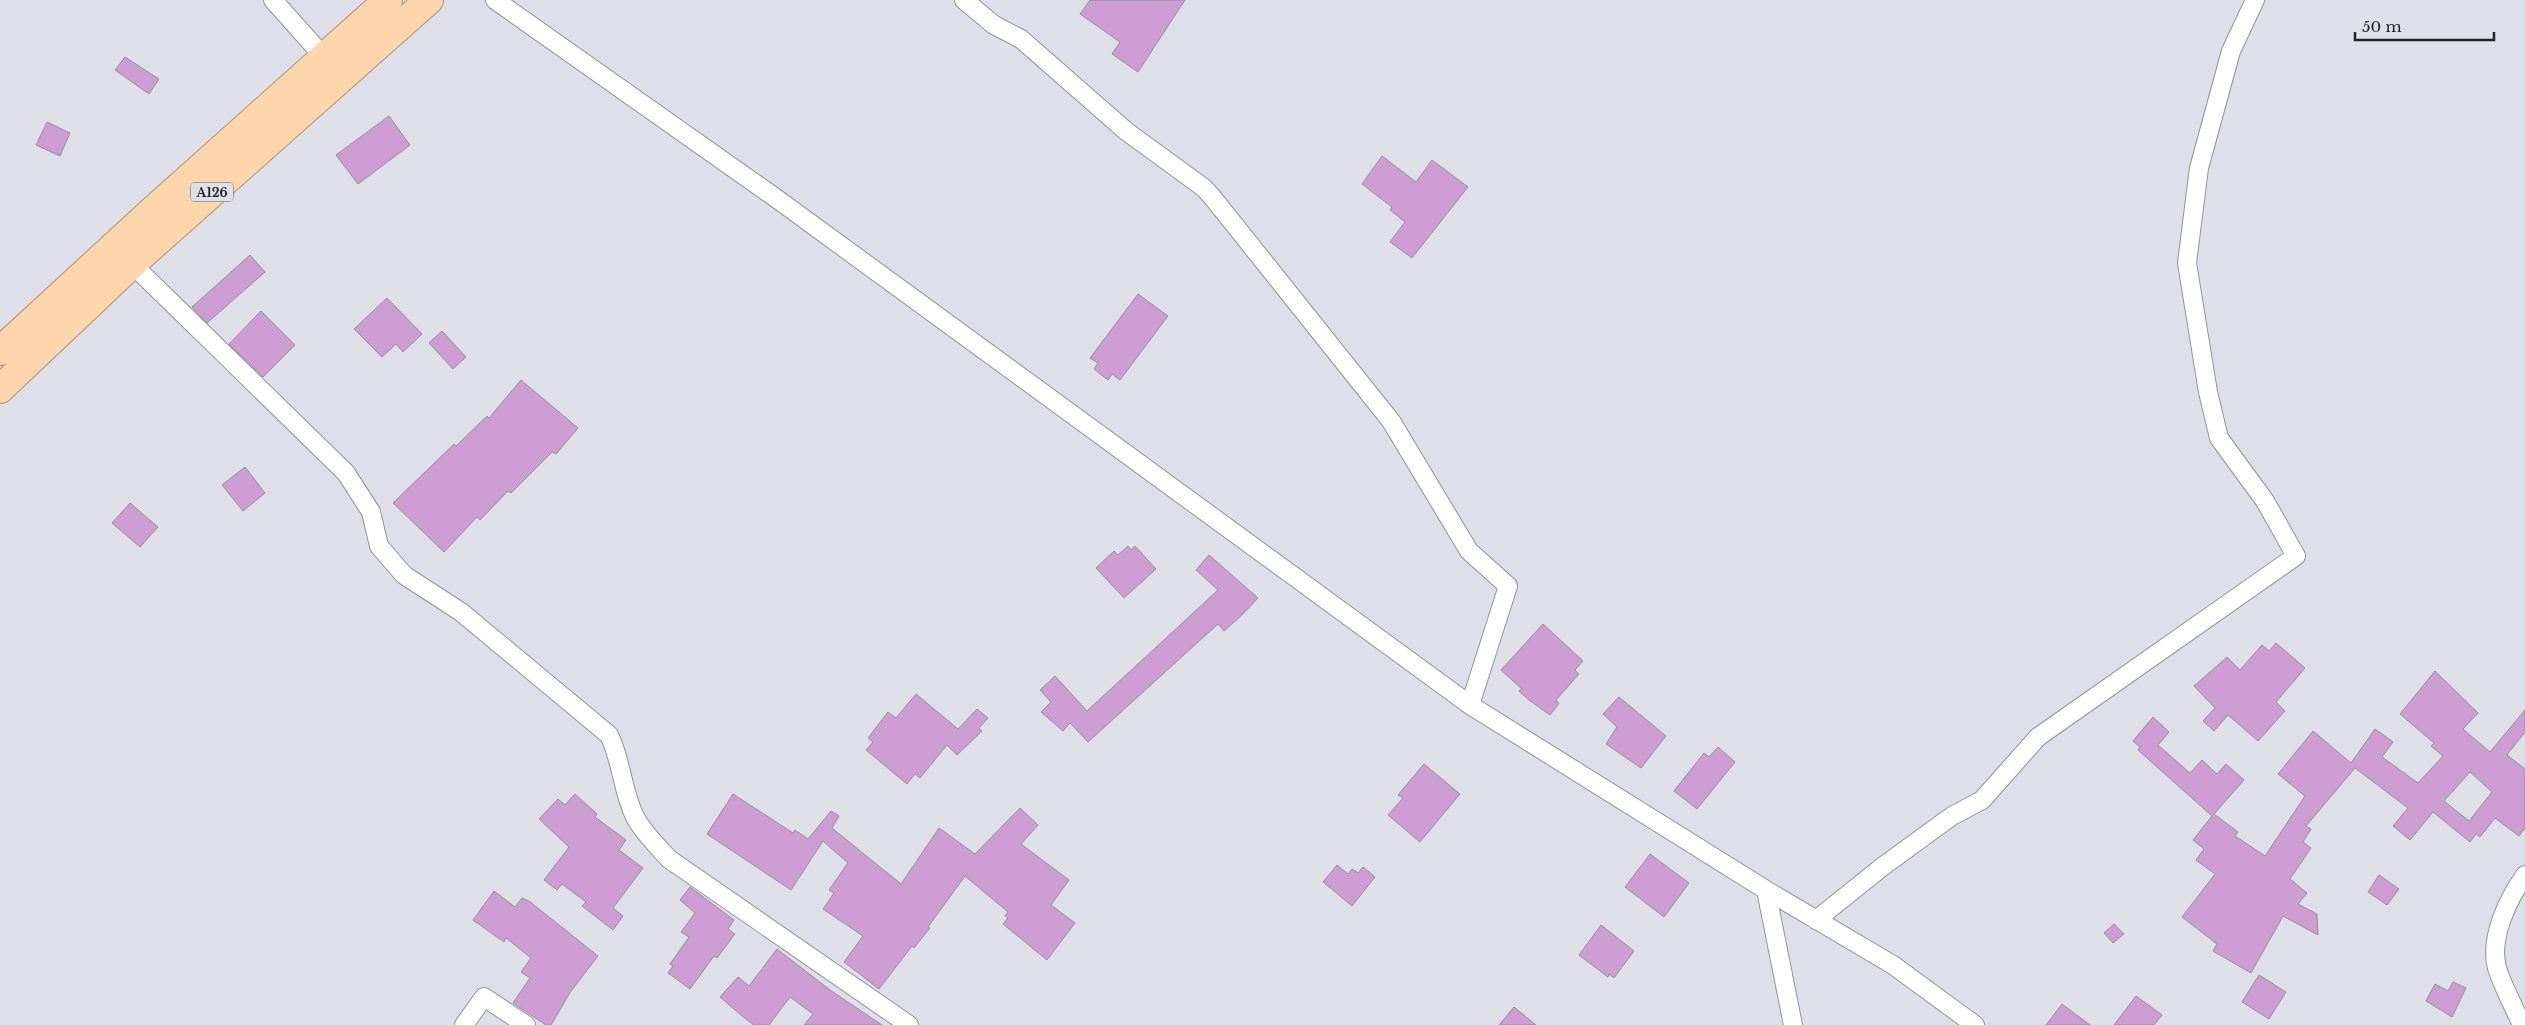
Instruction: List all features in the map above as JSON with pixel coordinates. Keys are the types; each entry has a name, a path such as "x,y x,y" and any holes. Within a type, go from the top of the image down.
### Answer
{"highway":[{"name":"A126","path":"0,351 159,204 388,0"},
{"name":"A126","path":"0,389 132,264 429,0"}],"street":[{"path":"273,0 324,57"},
{"path":"495,0 773,196 1470,705 1766,890 1893,965 1975,1025"},
{"path":"964,0 994,25 1021,39 1126,130 1204,188 1301,306 1391,422 1469,551 1508,586 1470,705"},
{"path":"1816,920 1882,867 1952,816 1982,800 2038,737 2296,556 2265,500 2219,438 2208,392 2187,263 2199,168 2231,51 2255,0"},
{"path":"132,264 346,473 371,512 379,546 404,575 461,612 609,735 616,749 625,790 635,816 651,839 669,859 909,1025"},
{"path":"2522,1025 2497,968 2495,944 2504,913 2525,875"},
{"path":"1766,890 1793,1025"},
{"path":"464,1025 484,997 526,1025"}],"building":[{"path":"1090,0 1185,0 1138,72 1112,54 1120,42 1080,14"},
{"path":"125,57 159,79 149,94 115,70"},
{"path":"389,116 410,145 358,184 336,155"},
{"path":"47,122 70,133 60,156 36,145"},
{"path":"1382,156 1416,182 1432,160 1468,187 1412,258 1390,242 1405,222 1390,210 1392,207 1362,184"},
{"path":"250,255 265,272 207,323 192,307"},
{"path":"1138,294 1168,316 1120,380 1112,374 1108,380 1094,369 1098,363 1090,358"},
{"path":"387,298 422,334 403,352 396,344 382,357 354,329"},
{"path":"261,311 295,345 263,377 229,344"},
{"path":"442,331 466,357 453,369 429,343"},
{"path":"521,380 578,428 556,454 552,452 511,493 508,491 480,520 477,517 444,552 393,503 454,444 456,446 487,416 489,418"},
{"path":"245,467 265,493 243,511 222,485"},
{"path":"130,503 158,527 140,547 112,523"},
{"path":"1128,546 1131,550 1135,546 1156,569 1124,598 1096,568 1114,551 1118,555"},
{"path":"1209,555 1258,598 1242,615 1224,631 1218,624 1088,742 1070,723 1063,731 1041,712 1051,702 1040,690 1055,676 1087,711 1218,590 1196,570"},
{"path":"1543,624 1583,661 1575,670 1579,674 1556,700 1559,703 1550,715 1519,691 1522,689 1501,670"},
{"path":"2276,643 2305,668 2276,702 2285,711 2258,741 2228,715 2214,731 2203,721 2215,708 2194,686 2227,657 2240,670 2262,645 2269,651"},
{"path":"2435,671 2478,713 2463,729 2490,752 2525,710 2525,732 2507,755 2525,769 2525,828 2519,836 2495,818 2480,837 2476,834 2470,842 2433,812 2410,840 2393,826 2408,808 2355,768 2306,826 2311,829 2303,842 2311,848 2290,879 2307,893 2298,904 2317,914 2318,935 2283,916 2251,973 2213,951 2217,944 2182,917 2215,874 2196,860 2204,849 2193,840 2212,816 2138,750 2140,747 2133,741 2153,717 2169,732 2158,745 2190,773 2202,760 2217,774 2226,764 2244,780 2214,814 2238,832 2235,836 2265,856 2305,796 2278,774 2313,731 2351,763 2375,729 2393,742 2382,757 2418,783 2443,756 2431,746 2434,743 2400,714","holes":["2470,772 2492,792 2469,821 2444,801"]},
{"path":"916,694 958,729 977,709 988,718 979,728 982,731 957,755 947,745 920,778 915,774 907,784 866,750 873,742 868,738 888,712 896,718"},
{"path":"1619,697 1666,736 1641,768 1606,744 1617,727 1603,714"},
{"path":"1718,747 1735,762 1697,809 1674,791 1704,753 1709,757"},
{"path":"1424,764 1460,794 1420,842 1388,815 1403,798 1398,795"},
{"path":"575,794 597,814 595,817 626,840 619,850 643,868 613,908 623,916 613,930 582,906 586,902 562,884 557,890 544,880 569,847 539,819 558,799 565,805"},
{"path":"733,794 793,833 795,830 808,839 831,811 839,816 832,828 901,884 939,828 975,854 1020,808 1038,825 1021,844 1069,880 1051,905 1075,923 1047,960 1003,924 1008,918 1005,916 1008,912 965,876 928,927 930,928 914,948 912,946 879,989 844,962 863,936 823,909 834,893 829,890 848,863 823,841 791,890 707,834"},
{"path":"1650,854 1689,883 1664,917 1625,887"},
{"path":"1337,865 1348,874 1352,869 1358,873 1363,867 1375,877 1352,906 1323,882"},
{"path":"2379,875 2399,889 2387,905 2368,892"},
{"path":"690,887 734,920 728,929 735,934 717,958 714,956 690,989 668,973 673,966 670,964 689,937 681,932 695,913 680,900"},
{"path":"494,891 515,907 522,898 529,901 598,956 571,991 551,1025 546,1025 513,1003 530,978 521,972 531,958 506,938 504,942 473,920"},
{"path":"2114,924 2124,934 2113,943 2104,933"},
{"path":"1601,925 1634,951 1614,978 1609,974 1608,977 1579,955"},
{"path":"777,949 830,990 882,1025 804,1025 813,1014 790,997 769,1025 754,1025 720,997 738,977 749,986"},
{"path":"2259,975 2286,992 2269,1019 2242,1002"},
{"path":"2453,982 2466,988 2452,1017 2426,1001 2435,984 2448,991"},
{"path":"2136,996 2162,1015 2154,1025 2114,1025"},
{"path":"2062,1004 2090,1025 2046,1025"},
{"path":"1514,1007 1536,1025 1499,1025"}]}
